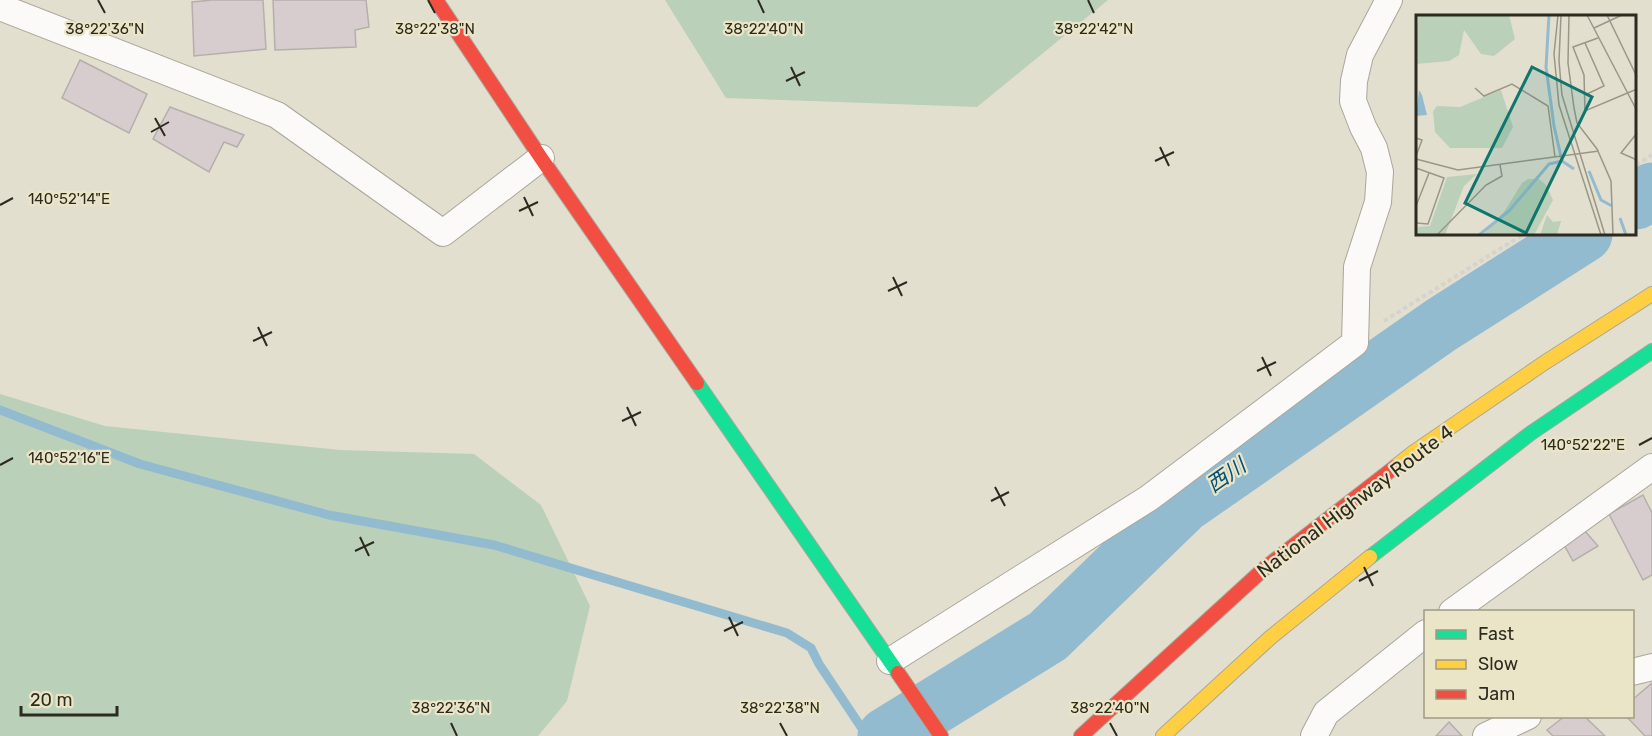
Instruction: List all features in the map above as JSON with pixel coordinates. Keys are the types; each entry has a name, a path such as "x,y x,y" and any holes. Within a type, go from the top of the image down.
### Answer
{"main road":[{"path":"436,0 541,158 941,736"},
{"name":"National Highway Route 4","path":"1081,736 1266,567 1414,452 1544,363 1652,294"},
{"path":"1163,736 1271,637 1400,533 1532,433 1652,351"}],"street":[{"path":"890,661 1149,498 1354,343 1357,267 1378,202 1380,172 1374,148 1353,101 1354,81 1360,55 1389,0"},
{"path":"0,7 277,115 443,233 541,158"},
{"path":"1455,610 1652,467"},
{"path":"1314,736 1326,713 1424,634"},
{"path":"1634,672 1652,667"},
{"path":"1486,736 1526,718"}],"path":[{"path":"1637,164 1652,154"},
{"path":"1354,343 1381,323 1521,236"}],"green space":[{"path":"665,0 1108,0 977,107 726,98"},
{"path":"0,394 105,426 340,450 474,454 541,505 590,606 567,701 538,736 0,736"}],"building":[{"path":"263,0 266,49 194,56 192,2"},
{"path":"273,0 366,0 369,27 355,30 356,47 275,50"},
{"path":"80,60 147,94 129,133 62,98"},
{"path":"170,107 244,135 237,147 224,142 209,172 153,139"},
{"path":"1643,495 1652,513 1652,575 1643,580 1609,514"},
{"path":"1584,530 1598,546 1573,561 1563,543"},
{"path":"1652,683 1652,736 1645,736 1628,718 1634,718 1634,698"},
{"path":"1562,718 1586,718 1605,736 1553,736 1547,730"},
{"path":"1449,722 1462,736 1436,736"}],"waterway":[{"name":"西川","path":"1637,200 1652,191"},
{"name":"西川","path":"886,736 1048,636 1183,505 1441,325 1581,236"},
{"path":"0,410 140,464 329,515 494,545 787,633 811,648 819,664 867,736"}],"traffic: fast":[{"path":"1370,557 1531,433 1652,351"},
{"path":"697,383 898,673"}],"traffic: slow":[{"path":"1395,467 1544,363 1652,294"},
{"path":"1163,736 1271,637 1370,557"}],"traffic: jam":[{"path":"436,0 541,158 697,383"},
{"path":"1081,736 1266,567 1395,467"},
{"path":"898,673 941,736"}]}
